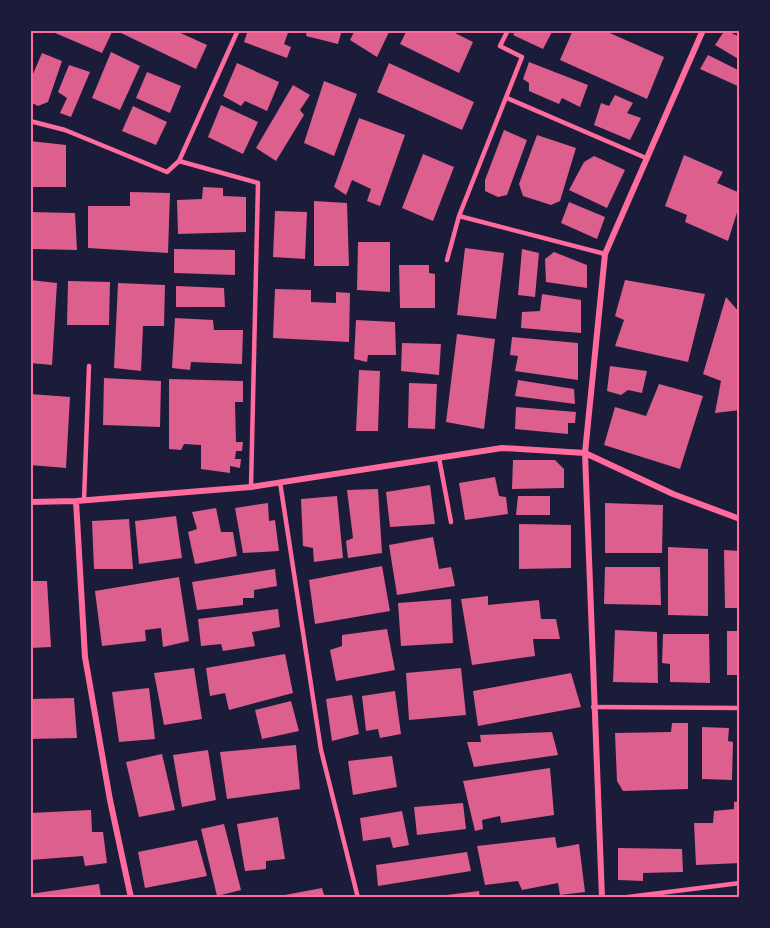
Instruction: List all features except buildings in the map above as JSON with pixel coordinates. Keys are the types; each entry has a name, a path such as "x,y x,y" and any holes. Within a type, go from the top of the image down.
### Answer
{"street":[{"path":"602,898 585,453 605,254 703,30"},
{"path":"30,502 76,501 252,487 502,448 585,453 673,494 740,519"},
{"path":"76,501 85,657 110,800 131,898"}],"lane":[{"path":"30,121 65,130 167,172 179,161 238,30"},
{"path":"447,260 459,216 522,57 500,46 508,30"},
{"path":"507,98 646,158"},
{"path":"179,161 258,183 252,487"},
{"path":"459,216 605,254"},
{"path":"84,500 89,366"},
{"path":"439,458 451,522"},
{"path":"280,482 321,750 358,898"},
{"path":"593,707 740,708"},
{"path":"620,898 740,884"}]}
